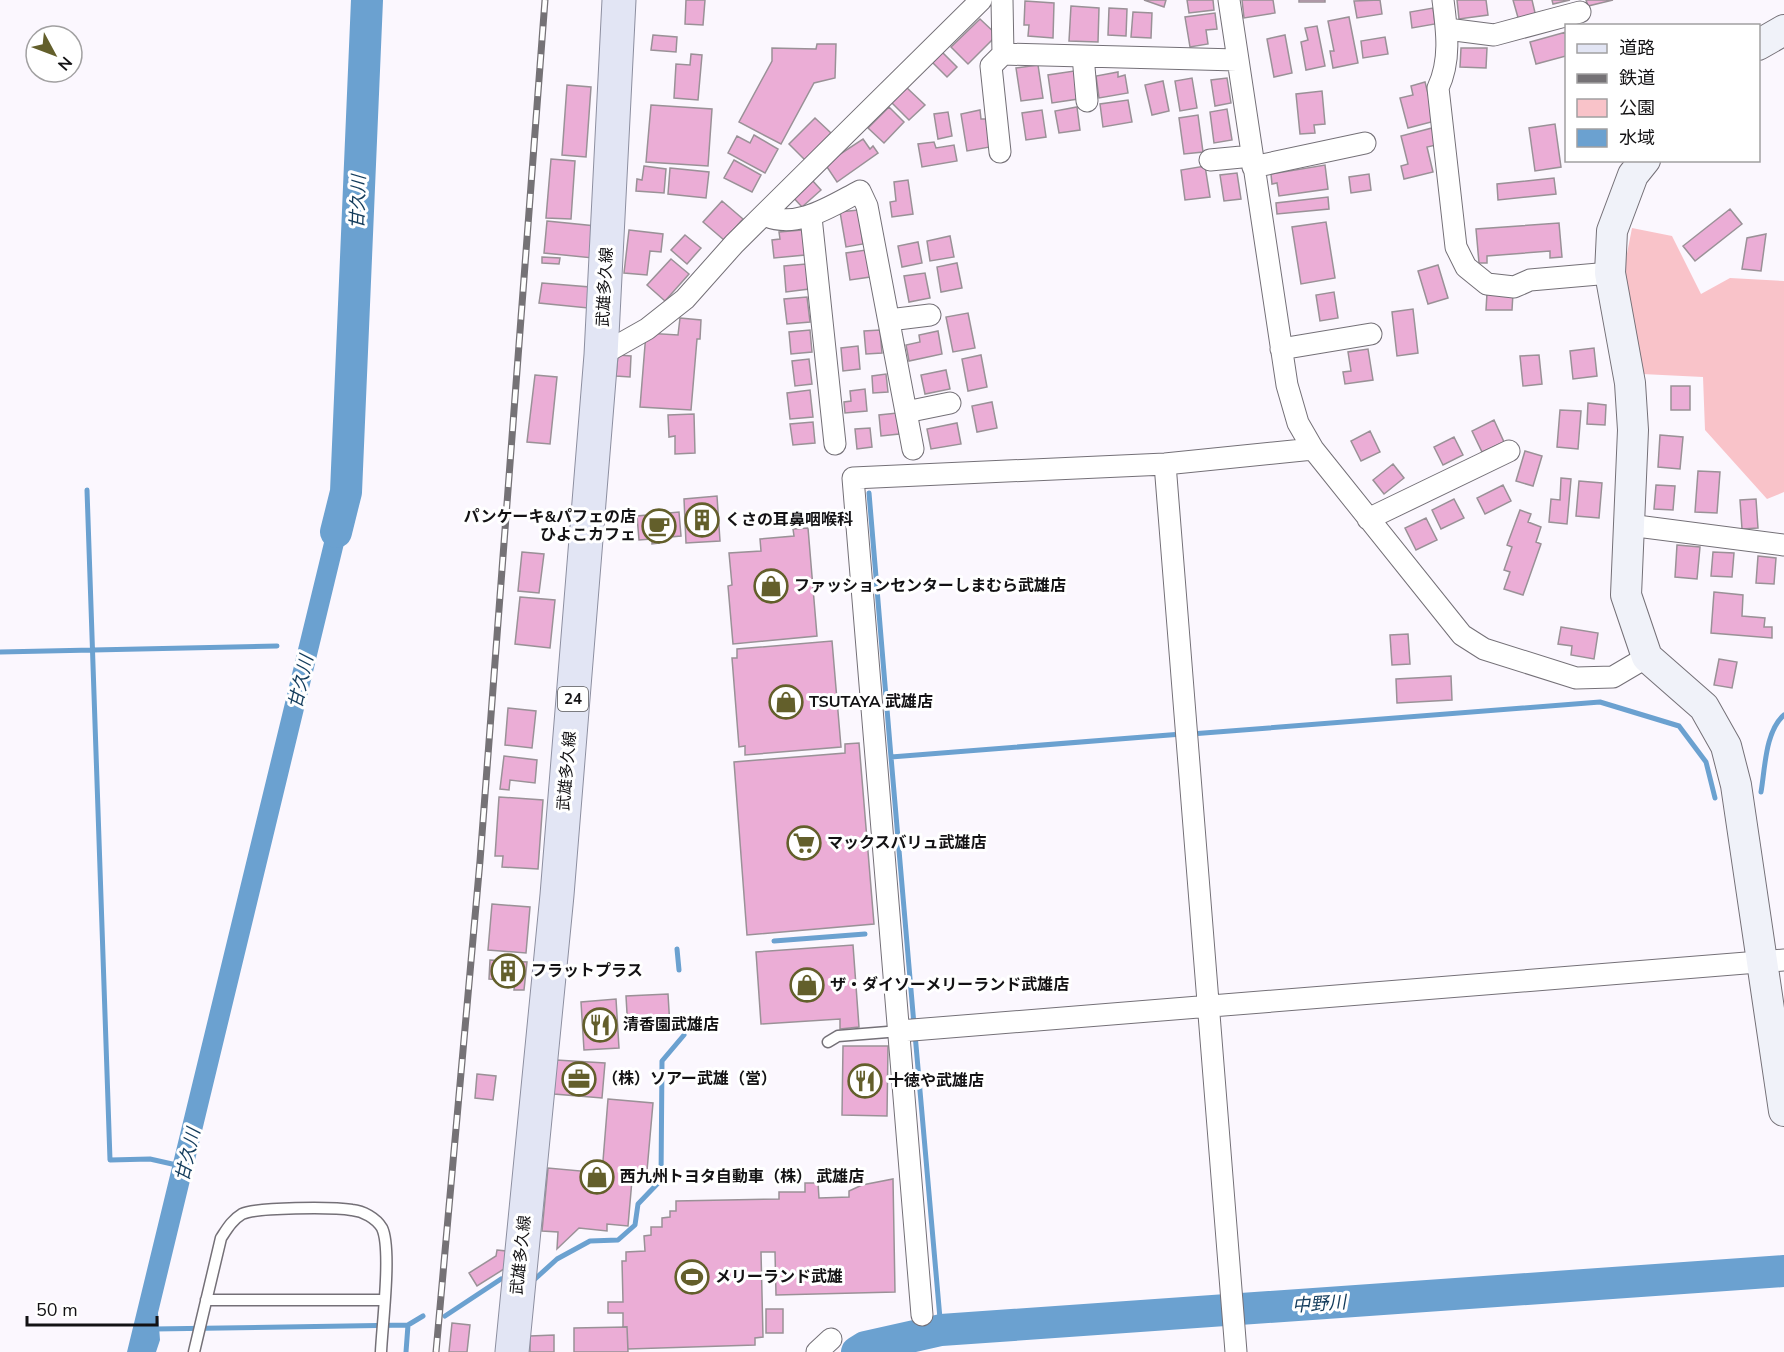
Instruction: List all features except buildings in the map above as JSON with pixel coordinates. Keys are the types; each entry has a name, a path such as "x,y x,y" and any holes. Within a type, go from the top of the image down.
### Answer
{"main road":[{"name":"武雄多久線","path":"512,1352 580,670 601,355 619,0"},
{"name":"武雄多久線","path":"616,45 624,0"}],"street":[{"path":"601,355 647,329 685,298 764,215 981,0"},
{"path":"1000,152 991,66 1003,54 1002,0"},
{"path":"1228,0 1287,385 1298,423 1313,449 1462,634 1484,649 1576,678 1613,676 1647,657"},
{"path":"1443,0 1447,29 1447,69 1438,88 1456,248 1466,267 1487,284 1514,286 1530,280 1610,273"},
{"path":"1447,29 1494,35 1580,12"},
{"path":"1760,44 1784,30"},
{"path":"1003,54 1237,60"},
{"path":"1083,56 1087,101"},
{"path":"1210,160 1253,161 1365,143"},
{"path":"1643,162 1633,175 1612,231 1610,273 1630,383 1633,430 1626,595 1647,657 1704,707 1726,746 1773,960 1784,1111"},
{"path":"764,215 774,220 811,217 860,191 867,206 913,449"},
{"path":"811,217 836,444"},
{"path":"889,320 930,315"},
{"path":"1281,349 1371,334"},
{"path":"906,412 950,403"},
{"path":"922,1315 854,477 1165,464 1313,449"},
{"path":"1368,519 1509,451"},
{"path":"1165,464 1236,1352"},
{"path":"1629,525 1784,545"},
{"path":"900,1031 1773,960"}],"lane":[{"path":"828,1042 838,1036 900,1031"},
{"path":"194,1352 221,1238 230,1224 243,1214 260,1210 352,1210 372,1217 382,1229 386,1249 381,1352"},
{"path":"206,1300 384,1300"}],"green space":[{"path":"1632,228 1672,236 1701,294 1730,278 1784,281 1784,492 1767,499 1705,430 1703,377 1642,374 1623,274"}],"water":[{"path":"337,489 357,490 158,1313 160,1340 156,1352 127,1352"}],"waterway":[{"name":"甘久川","path":"336,532 346,492 367,0"},
{"path":"87,490 110,1160 150,1159 181,1166"},
{"path":"869,493 891,757"},
{"path":"0,652 277,646"},
{"path":"1191,734 1600,702 1679,726 1706,762 1715,798"},
{"path":"1761,792 1769,741 1784,715"},
{"path":"914,1025 891,757 1182,734"},
{"path":"774,941 865,934"},
{"path":"677,949 679,970"},
{"path":"915,1034 941,1330"},
{"path":"535,1279 557,1259 590,1241 618,1240 635,1225 638,1204 661,1180 662,1061 684,1035"},
{"name":"中野川","path":"857,1352 865,1347 941,1330 1784,1271"},
{"path":"445,1316 501,1279"},
{"path":"408,1325 423,1316"},
{"path":"154,1329 408,1325 406,1352"}],"railway":[{"path":"436,1352 480,861 545,0"}],"place":[{"name":"くさの耳鼻咽喉科","path":"702,520"},
{"name":"パンケーキ&パフェの店 ひよこカフェ","path":"659,526"},
{"name":"ファッションセンターしまむら武雄店","path":"771,586"},
{"name":"TSUTAYA 武雄店","path":"786,702"},
{"name":"マックスバリュ武雄店","path":"804,843"},
{"name":"フラットプラス","path":"508,971"},
{"name":"ザ・ダイソーメリーランド武雄店","path":"807,985"},
{"name":"清香園武雄店","path":"600,1025"},
{"name":"（株）ソアー武雄（営）","path":"579,1079"},
{"name":"十徳や武雄店","path":"865,1081"},
{"name":"西九州トヨタ自動車（株） 武雄店","path":"597,1177"},
{"name":"メリーランド武雄","path":"692,1277"}]}
